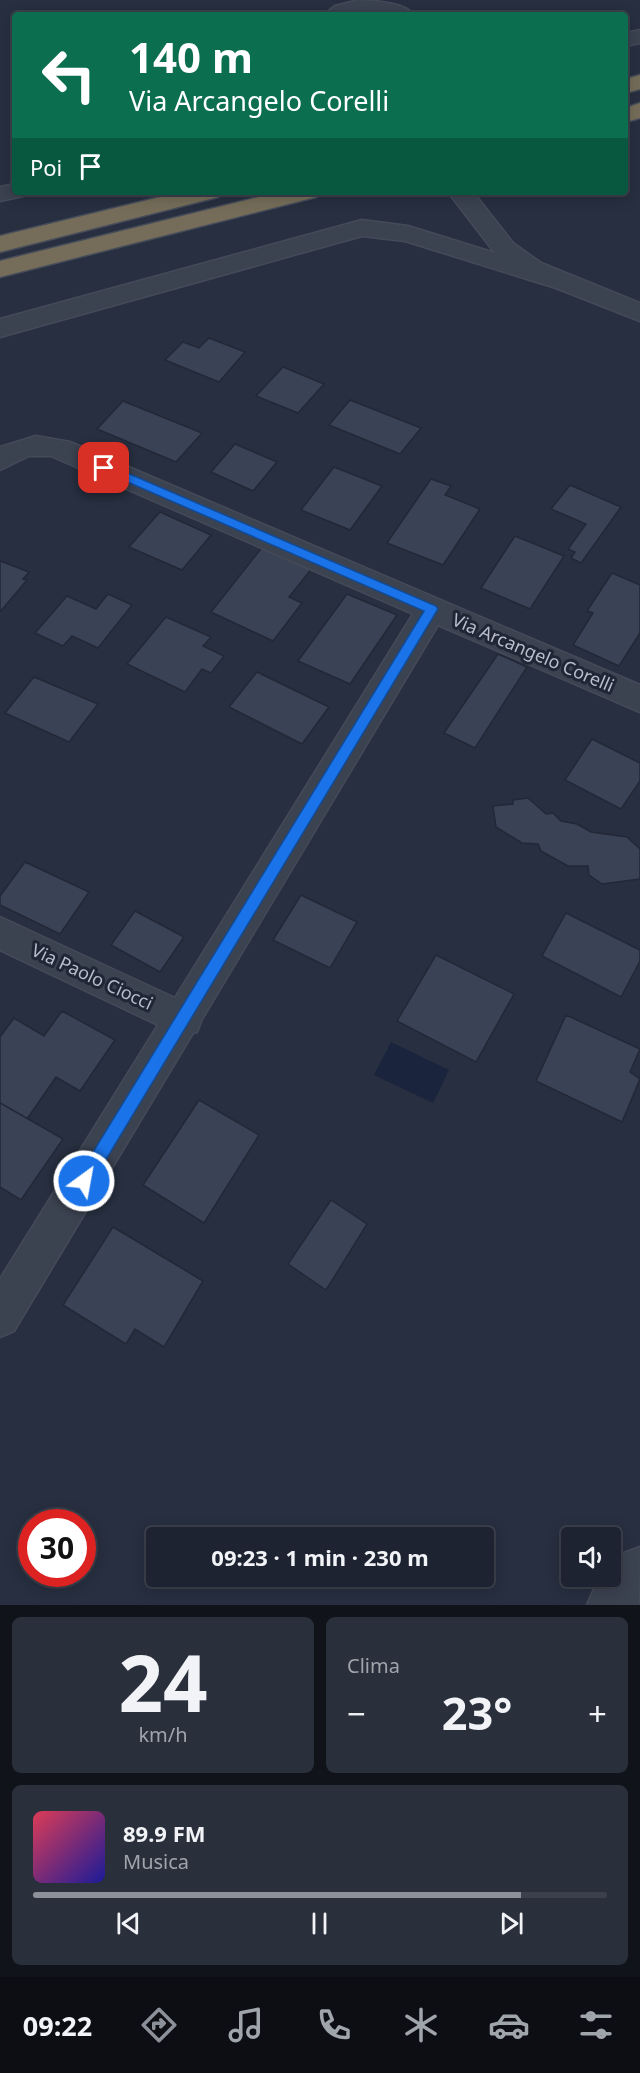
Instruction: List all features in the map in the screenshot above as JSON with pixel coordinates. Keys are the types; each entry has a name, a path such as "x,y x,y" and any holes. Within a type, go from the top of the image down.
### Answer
{"highway":[{"path":"0,244 198,195"},
{"path":"0,269 297,195"}],"street":[{"path":"339,12 344,8 360,5 394,12"},
{"path":"462,195 508,252 532,269 640,314"},
{"path":"0,327 362,228 408,234 555,280"},
{"name":"Via Arcangelo Corelli","path":"0,460 28,446 46,445 60,449 640,699"},
{"path":"0,1317 184,1020 432,609"},
{"name":"Via Paolo Ciocci","path":"0,933 184,1020"},
{"path":"610,1605 640,1569"}],"water":[{"path":"391,1042 449,1070 433,1103 374,1075"}],"building":[{"path":"209,338 245,352 219,382 165,360 183,342 199,348"},
{"path":"283,367 324,384 298,413 256,396"},
{"path":"350,400 421,428 400,454 329,425"},
{"path":"123,401 202,433 176,462 97,429"},
{"path":"235,444 277,462 253,491 211,472"},
{"path":"334,467 382,486 350,530 301,510"},
{"path":"431,479 451,486 445,495 480,509 443,565 387,543"},
{"path":"570,485 621,507 581,563 571,558 575,552 568,549 586,524 551,509"},
{"path":"160,512 211,535 182,570 129,547"},
{"path":"515,536 564,556 530,609 481,588"},
{"path":"264,545 313,567 289,597 302,603 273,641 211,612"},
{"path":"0,561 29,572 23,579 27,580 0,612"},
{"path":"612,573 640,585 640,633 619,666 573,645 593,613 587,611"},
{"path":"108,594 132,605 98,648 72,636 63,646 35,633 67,596 96,609"},
{"path":"347,594 397,615 350,684 298,661"},
{"path":"166,617 211,637 203,646 224,656 211,673 202,669 185,692 127,664"},
{"path":"498,654 527,667 475,748 444,733"},
{"path":"257,672 329,707 302,744 229,707"},
{"path":"34,677 98,704 69,742 5,713"},
{"path":"592,739 640,763 640,781 621,809 565,780"},
{"path":"528,798 546,814 553,813 561,821 577,824 591,832 627,837 640,849 640,879 602,884 589,875 588,866 568,866 541,851 538,844 522,843 496,827 493,806 513,804 513,800"},
{"path":"25,862 89,892 60,934 0,905 0,896"},
{"path":"301,895 357,922 330,968 273,940"},
{"path":"135,911 184,937 160,972 111,945"},
{"path":"566,913 640,950 640,961 621,997 542,956"},
{"path":"436,955 514,994 476,1062 397,1021"},
{"path":"62,1011 115,1040 80,1091 56,1077 27,1119 0,1103 0,1037 14,1018 44,1036"},
{"path":"566,1015 640,1049 630,1072 640,1079 622,1122 536,1081"},
{"path":"199,1100 259,1135 204,1223 143,1185"},
{"path":"0,1103 63,1139 21,1200 0,1187"},
{"path":"331,1200 367,1224 326,1290 288,1264"},
{"path":"113,1227 203,1281 164,1347 135,1329 126,1344 63,1305"}],"route":[{"path":"84,1181 432,609 104,468"}]}
